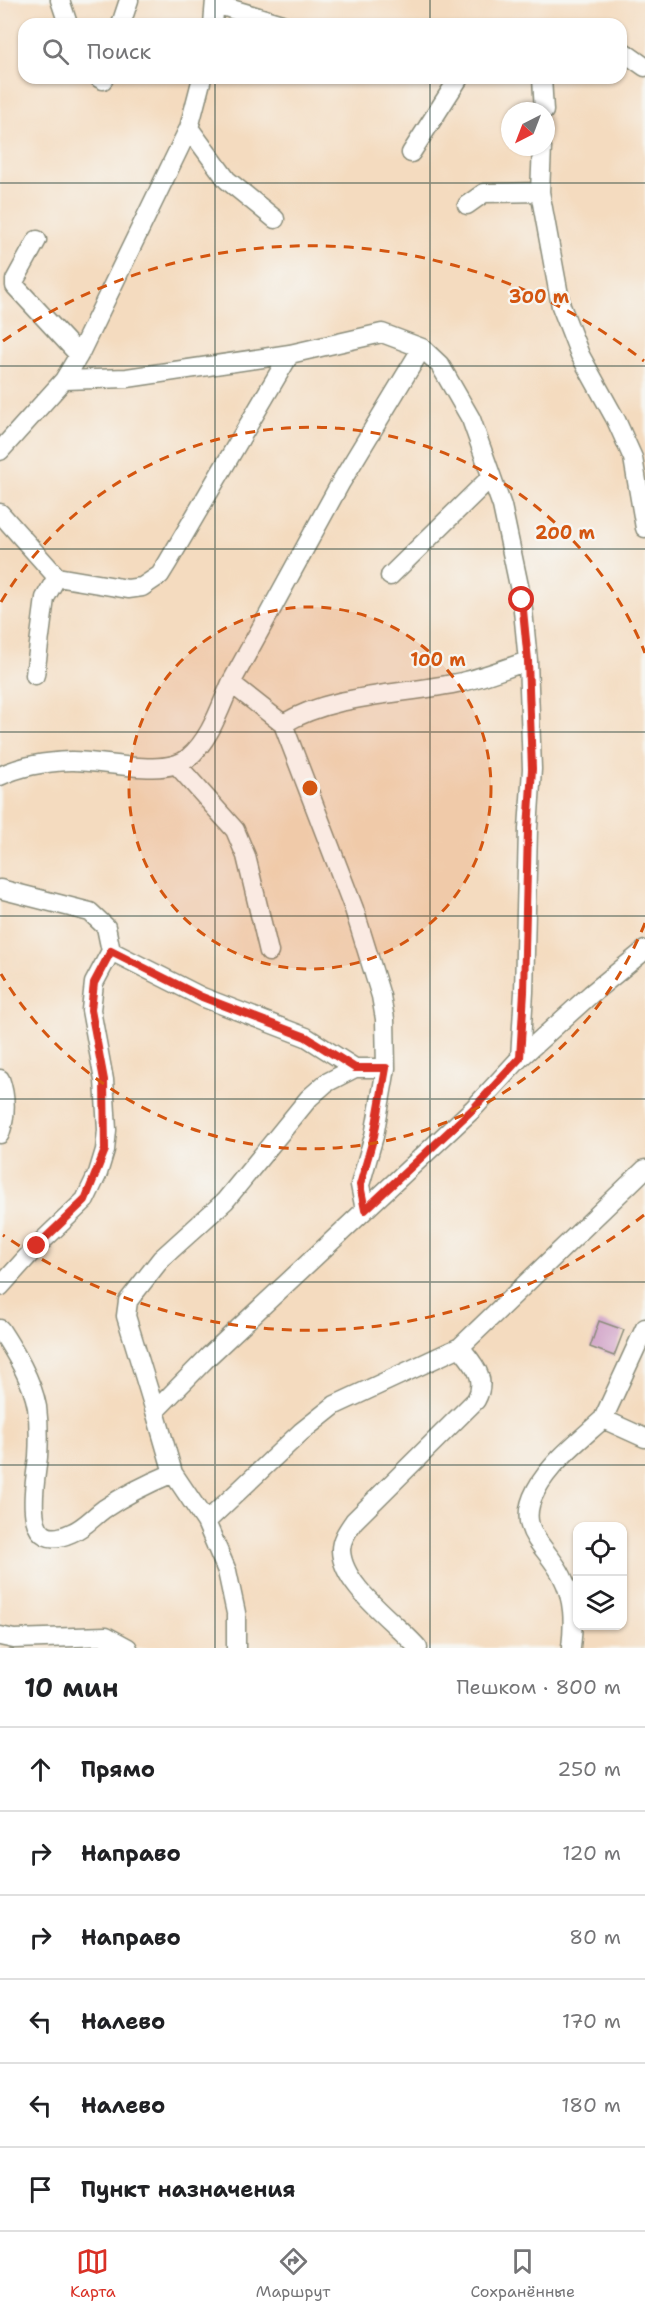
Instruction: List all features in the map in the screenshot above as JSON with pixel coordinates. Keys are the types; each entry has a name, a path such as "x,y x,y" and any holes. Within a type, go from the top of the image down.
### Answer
{"lane":[{"path":"60,0 66,18"},
{"path":"123,18 129,0"},
{"path":"214,18 215,2 264,18"},
{"path":"627,54 645,67"},
{"path":"0,452 64,380 79,355 189,128 200,84"},
{"path":"411,153 455,84"},
{"path":"542,84 543,102"},
{"path":"189,128 227,180 274,219"},
{"path":"542,156 540,192 552,261 568,328 633,458 645,528"},
{"path":"467,205 484,193 540,192"},
{"path":"37,240 14,285 43,319 79,355"},
{"path":"64,380 127,378 290,354 382,333 423,348 440,364 471,419 490,478 502,506 514,561 528,661 532,769 520,1058"},
{"path":"0,776 32,764 74,761 123,765 177,765 194,752 207,734 231,683 341,482 423,348"},
{"path":"0,513 57,577 128,589 142,587 160,575 290,354"},
{"path":"390,576 490,478"},
{"path":"35,675 45,598 57,577"},
{"path":"283,724 300,714 324,706 464,681 528,661"},
{"path":"231,683 283,724 354,909 375,973 385,1019 386,1068 374,1136 360,1185 365,1210"},
{"path":"177,765 235,831 246,856 269,952"},
{"path":"0,889 90,912 106,927 111,951 94,983 91,1010 104,1080 107,1130 105,1150 98,1173 85,1200 37,1246 0,1287"},
{"path":"155,1411 209,1356 473,1109 520,1058 591,994 645,950"},
{"path":"111,951 202,997 306,1037 355,1068"},
{"path":"236,1648 236,1612 227,1571 206,1522 173,1473 126,1316 128,1301 161,1259 225,1201 309,1098 326,1083 355,1068 386,1068"},
{"path":"0,1079 4,1104 4,1123 0,1134"},
{"path":"206,1522 301,1432 335,1405 460,1347 645,1168"},
{"path":"571,1648 572,1603 561,1575 538,1544 528,1525 530,1503 537,1488 556,1463 603,1419 645,1328"},
{"path":"0,1329 27,1378 37,1406 38,1456 33,1491 36,1523 42,1534 50,1538 70,1534 104,1509 140,1487 173,1473"},
{"path":"418,1648 351,1580 341,1549 345,1535 354,1521 476,1400 482,1388 481,1376 460,1347"},
{"path":"603,1419 645,1438"},
{"path":"10,1641 106,1636 128,1648"}],"building":[{"path":"599,1321 624,1330 614,1356 590,1347"}],"route":[{"path":"37,1246 85,1200 98,1173 105,1150 107,1130 104,1080 91,1010 94,983 111,951 202,997 306,1037 355,1068 386,1068 374,1136 360,1185 365,1210 473,1109 520,1058 532,769 528,661 522,600"}]}
